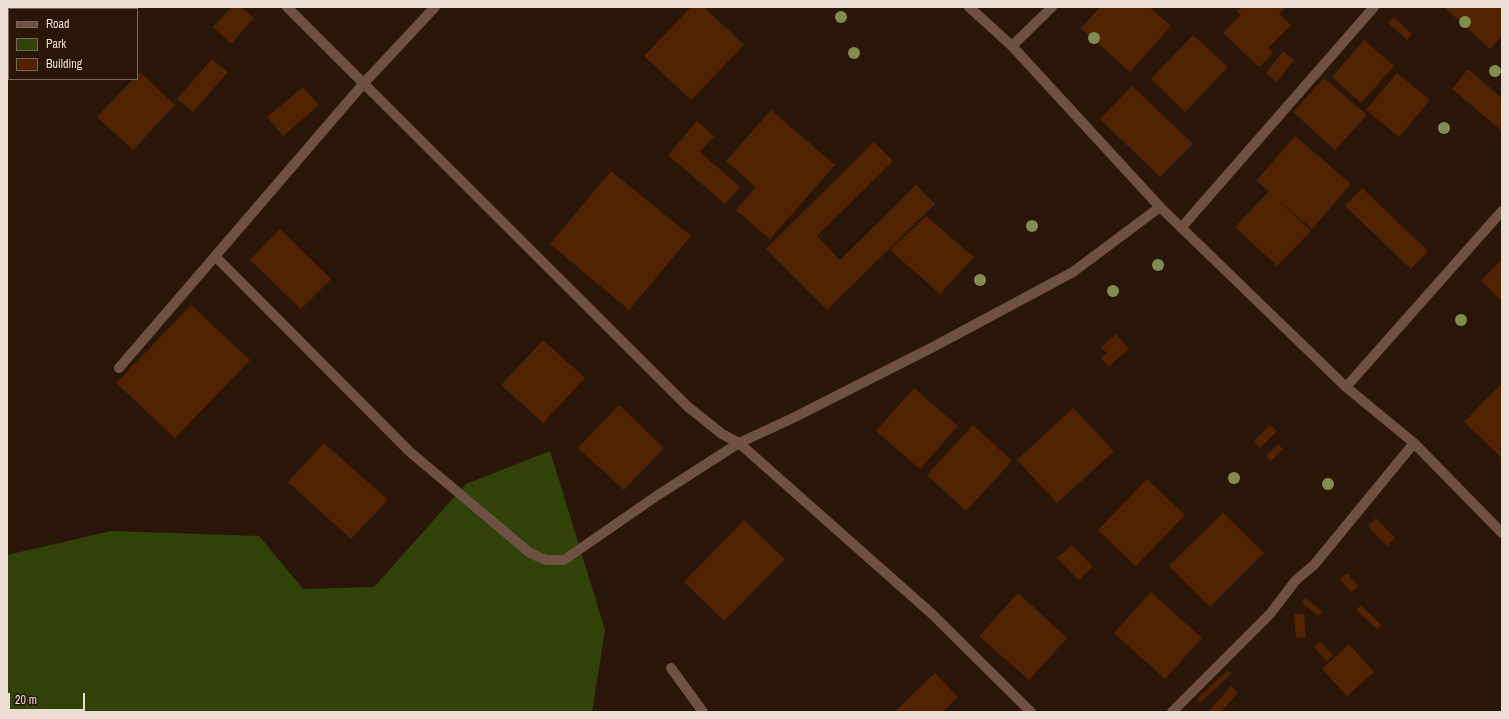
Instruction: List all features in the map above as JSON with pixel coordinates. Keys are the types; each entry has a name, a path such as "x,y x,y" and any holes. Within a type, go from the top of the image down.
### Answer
{"street":[{"path":"287,7 687,406 722,434 739,443 931,613 1031,712"},
{"path":"119,368 364,84 435,7"},
{"path":"969,7 1012,46 1160,208 1346,387 1414,444 1502,532"},
{"path":"1012,46 1052,7"},
{"path":"1181,228 1374,7"},
{"path":"215,256 410,452 530,553 546,560 564,560 658,495 739,443 793,418 935,346 1073,272 1160,208"},
{"path":"1346,387 1502,211"},
{"path":"1172,712 1270,614 1296,580 1314,564 1414,444"},
{"path":"671,668 703,712"}],"green space":[{"path":"550,451 605,630 592,712 7,712 7,555 111,531 259,536 303,589 374,587 466,484"}],"building":[{"path":"37,7 83,7 82,8"},
{"path":"232,7 241,7 254,18 231,44 213,27"},
{"path":"691,7 704,7 744,45 691,100 644,56"},
{"path":"1100,7 1149,7 1171,26 1130,72 1081,28"},
{"path":"1242,7 1286,7 1279,14 1291,25 1268,48 1273,53 1259,67 1223,33 1241,15 1237,11"},
{"path":"1444,7 1502,7 1502,36 1490,49"},
{"path":"1394,17 1412,34 1407,40 1388,23"},
{"path":"1193,35 1228,67 1185,112 1151,79"},
{"path":"1364,40 1394,66 1361,103 1332,77"},
{"path":"1283,51 1294,60 1277,82 1266,73"},
{"path":"212,59 228,72 193,112 177,99"},
{"path":"1468,69 1502,98 1502,131 1452,89"},
{"path":"140,72 175,105 133,150 97,117 132,80 138,80 138,74"},
{"path":"1397,73 1430,100 1399,137 1366,110"},
{"path":"1324,78 1367,115 1335,150 1293,112"},
{"path":"1132,86 1193,144 1160,177 1100,119"},
{"path":"303,87 319,105 283,136 267,117"},
{"path":"771,110 835,165 770,239 736,210 756,187 726,161"},
{"path":"697,121 714,136 700,152 740,187 725,204 668,155"},
{"path":"1295,136 1351,184 1312,229 1276,198 1311,231 1277,266 1235,227 1269,191 1256,181"},
{"path":"874,142 893,161 817,236 840,260 916,185 935,204 827,310 766,249"},
{"path":"611,171 691,236 629,310 550,244"},
{"path":"1362,188 1428,251 1411,269 1345,206"},
{"path":"926,216 974,257 940,294 890,250"},
{"path":"280,229 331,279 301,309 250,260"},
{"path":"1502,259 1502,301 1481,281"},
{"path":"191,305 250,360 175,438 116,383"},
{"path":"1116,334 1129,349 1109,366 1101,358 1107,353 1101,347"},
{"path":"543,340 585,378 543,423 501,385"},
{"path":"1502,383 1502,458 1464,422"},
{"path":"914,388 958,426 920,469 876,431"},
{"path":"619,405 664,448 624,490 578,448"},
{"path":"1073,408 1114,451 1057,503 1017,460"},
{"path":"973,425 1012,461 966,511 927,475"},
{"path":"1270,425 1277,431 1260,448 1254,441"},
{"path":"324,443 388,500 351,539 288,482"},
{"path":"1278,444 1283,449 1271,461 1266,456"},
{"path":"1147,479 1185,515 1136,566 1098,530"},
{"path":"1223,513 1264,553 1210,607 1169,566"},
{"path":"1376,518 1395,538 1387,546 1368,526"},
{"path":"744,520 785,559 724,621 684,582"},
{"path":"1072,545 1093,567 1078,580 1057,558"},
{"path":"1347,573 1358,586 1351,592 1340,579"},
{"path":"1151,592 1202,638 1165,679 1114,633"},
{"path":"1018,593 1067,638 1029,680 979,636"},
{"path":"1305,598 1322,611 1318,616 1302,603"},
{"path":"1361,605 1381,625 1377,629 1356,610"},
{"path":"1294,614 1304,614 1306,637 1296,638"},
{"path":"1320,641 1333,655 1327,661 1314,647"},
{"path":"1349,644 1374,672 1347,696 1322,669"},
{"path":"1228,670 1231,674 1200,703 1197,699"},
{"path":"935,673 958,697 942,712 894,712"},
{"path":"1231,686 1238,693 1221,712 1208,712"}]}
